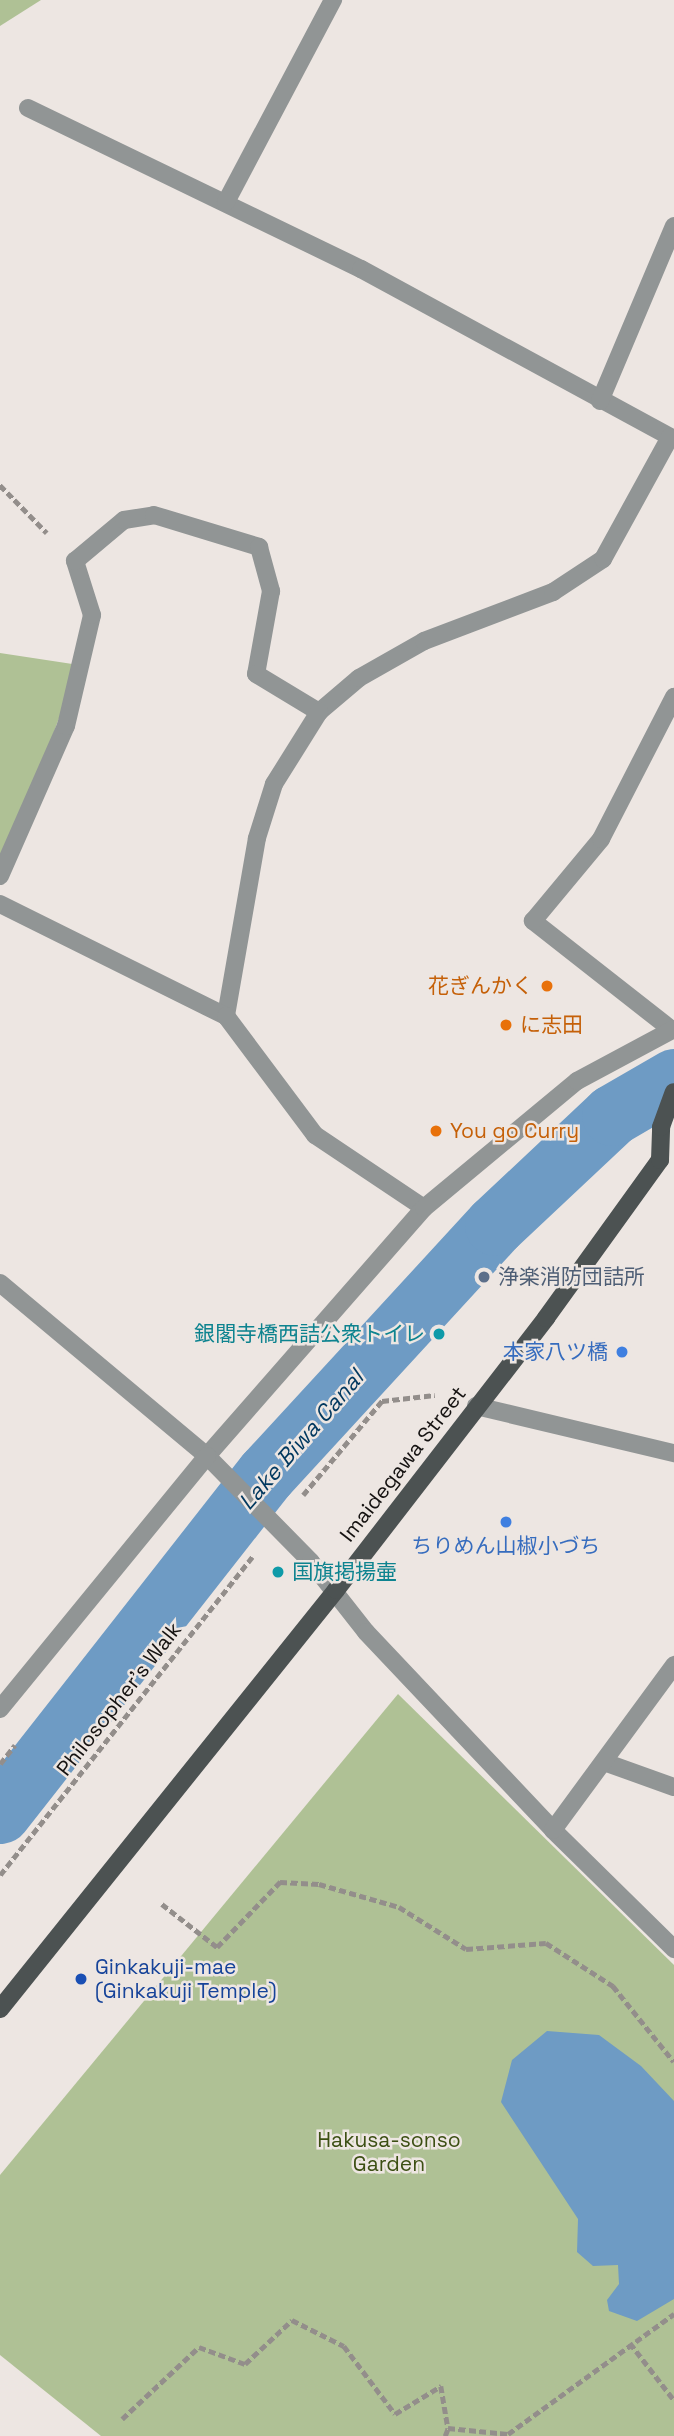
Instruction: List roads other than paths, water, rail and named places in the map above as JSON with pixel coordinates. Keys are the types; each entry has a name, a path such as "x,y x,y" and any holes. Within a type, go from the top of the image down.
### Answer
{"main road":[{"name":"Imaidegawa Street","path":"0,2009 335,1590 660,1160 666,1110 674,1092"}],"street":[{"path":"226,202 332,0"},
{"path":"28,108 361,269 672,438 603,559 554,592 424,641 359,678 318,712 274,784 257,838 226,1016"},
{"path":"600,401 674,226"},
{"path":"0,877 66,726 92,615 75,561 124,520 154,515 259,547 271,591 256,674 318,712"},
{"path":"0,1709 207,1456 424,1208 577,1081 673,1029 533,921 601,839 674,697"},
{"path":"0,904 226,1016 315,1135 424,1208"},
{"path":"660,1160 674,1147"},
{"path":"0,1283 207,1456 238,1486 335,1590 366,1632 553,1830 674,1949"},
{"path":"476,1406 674,1453"},
{"path":"553,1830 674,1665"},
{"path":"604,1762 674,1787"}],"water":[{"path":"547,2031 599,2035 641,2066 674,2101 674,2299 637,2321 609,2311 607,2300 619,2284 618,2265 593,2266 577,2252 578,2219 501,2102 512,2060"}],"waterway":[{"name":"Lake Biwa Canal","path":"0,1813 266,1474 495,1225 612,1115 674,1079"}],"place":[{"name":"花ぎんかく","path":"547,986"},
{"name":"に志田","path":"506,1025"},
{"name":"You go Curry","path":"436,1131"},
{"name":"浄楽消防団詰所","path":"484,1277"},
{"name":"銀閣寺橋西詰公衆トイレ","path":"439,1334"},
{"name":"本家八ツ橋","path":"622,1352"},
{"name":"ちりめん山椒小づち","path":"506,1522"},
{"name":"国旗掲揚壷","path":"278,1572"},
{"name":"Ginkakuji-mae (Ginkakuji Temple)","path":"81,1979"}],"park label":[{"name":"Hakusa-sonso Garden","path":"389,2152"}]}
